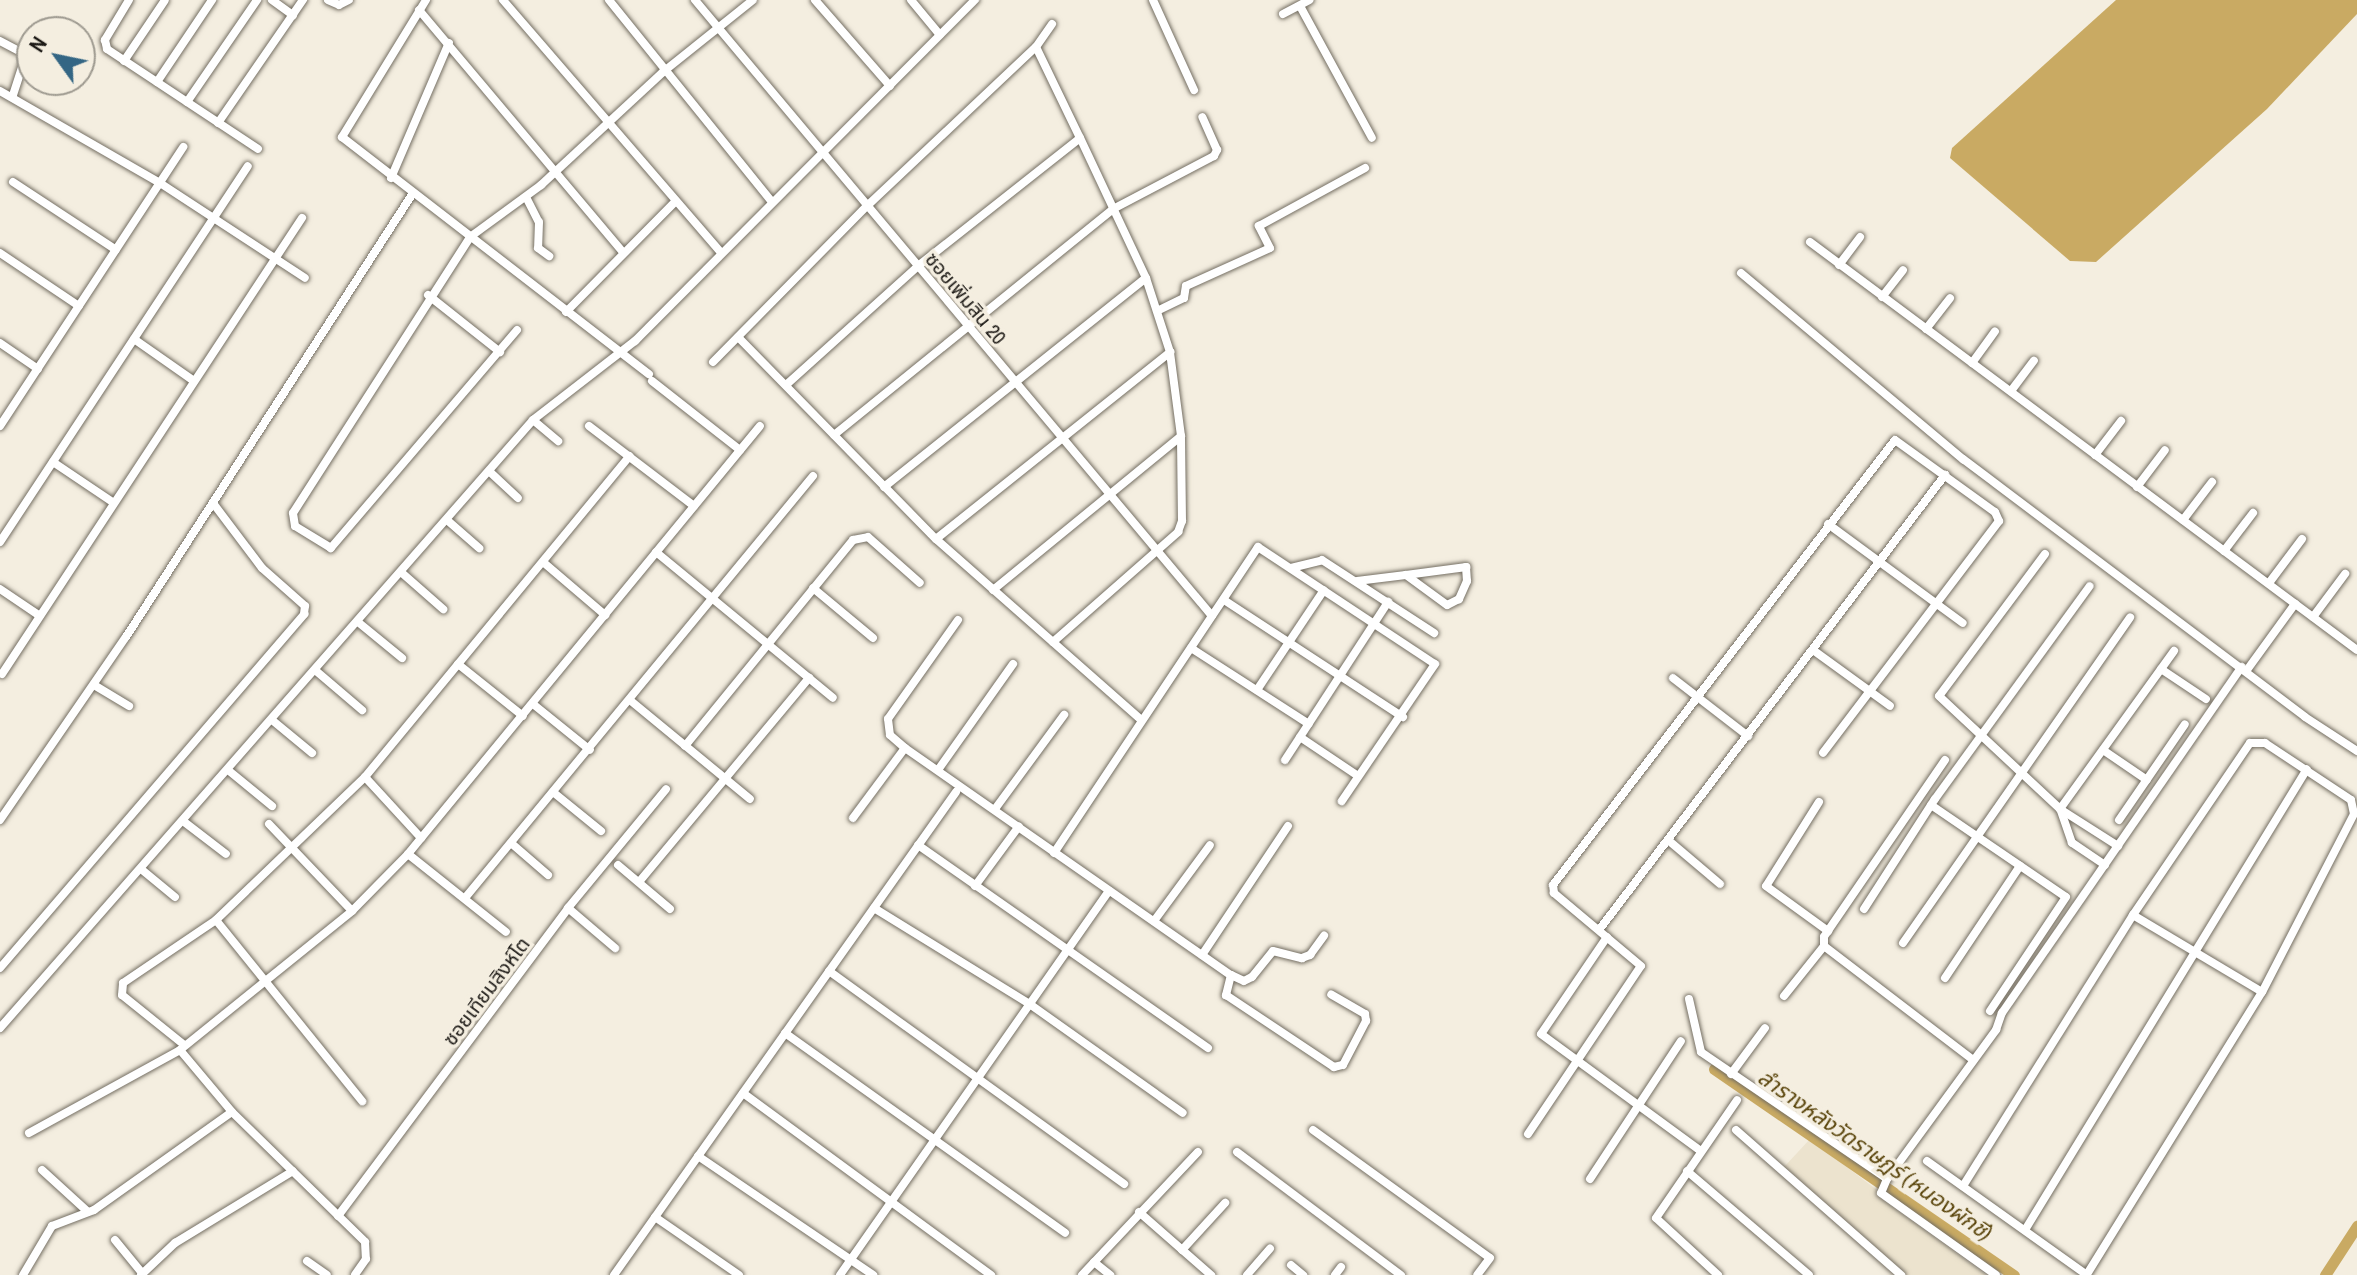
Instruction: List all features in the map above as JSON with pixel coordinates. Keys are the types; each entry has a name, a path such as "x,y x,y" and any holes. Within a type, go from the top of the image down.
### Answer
{"street":[{"path":"129,0 105,40 107,49 258,149"},
{"path":"124,61 165,0"},
{"path":"157,82 212,0"},
{"path":"187,102 257,0"},
{"path":"272,0 293,15"},
{"path":"218,123 303,0"},
{"path":"328,0 339,5 349,0"},
{"path":"426,0 343,130 346,143 621,352 740,450"},
{"path":"503,0 721,253"},
{"path":"609,0 663,72 771,201"},
{"name":"ซอยเพิ่มสิน 20","path":"695,0 1212,616"},
{"path":"517,330 331,548 295,526 293,513 428,295 470,237 526,197 663,72 753,0"},
{"path":"815,0 890,86"},
{"path":"911,0 940,35"},
{"path":"0,1028 533,420 621,352 771,201 825,155 975,0"},
{"path":"1153,0 1194,90"},
{"path":"1283,14 1309,0"},
{"path":"1300,6 1372,138"},
{"path":"419,10 623,252"},
{"path":"713,362 867,206 1036,47 1052,24"},
{"path":"0,41 26,55 13,95"},
{"path":"391,178 449,43"},
{"path":"1036,47 1146,278 1170,352 1181,436 1181,528 1053,642"},
{"path":"0,91 13,95 160,183 305,278"},
{"path":"834,435 966,323 1113,209 1214,156 1217,150 1202,117"},
{"path":"786,385 918,266 1080,138"},
{"path":"0,426 183,147"},
{"path":"0,542 248,166"},
{"path":"1157,311 1184,298 1186,286 1270,248 1259,226 1365,168"},
{"path":"13,182 116,250"},
{"path":"0,820 94,685 413,193"},
{"path":"526,197 539,222 538,248 549,256"},
{"path":"566,312 676,201"},
{"path":"2,674 302,218"},
{"path":"1839,265 1860,237"},
{"path":"1810,242 2357,650"},
{"path":"0,253 79,306"},
{"path":"1882,297 1903,270"},
{"path":"1741,273 1963,459 2357,751"},
{"path":"884,487 1013,379 1146,278"},
{"path":"428,295 500,352"},
{"path":"1926,329 1950,298"},
{"path":"1972,363 1995,331"},
{"path":"738,337 936,539 1141,720"},
{"path":"134,339 194,381"},
{"path":"0,343 38,369"},
{"path":"936,539 1061,436 1170,352"},
{"path":"2011,391 2034,361"},
{"path":"533,420 558,441"},
{"path":"2095,455 2121,421"},
{"path":"589,426 694,506"},
{"path":"29,1133 182,1047 352,911 408,854 760,426"},
{"path":"993,590 1181,436"},
{"path":"1528,1134 1640,969 1554,893 1553,885 1892,441 1899,441 1999,518 1823,753"},
{"path":"2137,487 2165,450"},
{"path":"355,1275 368,1250 338,1216 232,1112 182,1047 122,995 120,987 216,920 365,777 630,456"},
{"path":"53,462 114,503"},
{"path":"490,472 518,498"},
{"path":"1599,930 1945,475"},
{"path":"465,898 631,701 813,476"},
{"path":"2183,520 2212,482"},
{"path":"0,968 304,614 305,606 262,568 213,503"},
{"path":"2224,551 2253,513"},
{"path":"447,520 479,548"},
{"path":"1828,524 1963,623"},
{"path":"685,746 813,588 861,535 920,583"},
{"path":"2269,583 2302,539"},
{"path":"1054,853 1258,547 1435,664 1403,717 1342,801"},
{"path":"656,552 833,698"},
{"path":"2045,554 1939,696 2060,809 2118,846"},
{"path":"1291,568 1322,560 1434,633"},
{"path":"543,562 605,615"},
{"path":"1357,581 1466,567 1467,581 1459,599 1447,605 1406,575"},
{"path":"402,573 443,609"},
{"path":"2313,617 2345,574"},
{"path":"1864,909 1931,805 2090,586"},
{"path":"813,588 873,638"},
{"path":"0,589 40,616"},
{"path":"1257,690 1324,590"},
{"path":"1224,600 1403,717"},
{"path":"1285,760 1388,602"},
{"path":"1996,1275 1881,1193 1885,1181 1973,1060 2118,846 2295,604"},
{"path":"1903,943 1974,835 2130,617"},
{"path":"958,620 888,719 890,735 905,748 1231,975 1244,981 1252,977 1273,951 1302,958 1310,955 1324,936"},
{"path":"358,622 402,658"},
{"path":"1191,648 1309,724"},
{"path":"1813,650 1890,706"},
{"path":"2060,809 2174,651"},
{"path":"458,664 523,716"},
{"path":"938,770 1013,664"},
{"path":"2161,669 2206,699"},
{"path":"315,670 362,710"},
{"path":"639,882 809,678"},
{"path":"1673,678 1748,736"},
{"path":"94,685 129,706"},
{"path":"631,701 750,799"},
{"path":"533,704 590,750"},
{"path":"995,809 1064,715"},
{"path":"272,720 312,753"},
{"path":"2119,820 2185,724"},
{"path":"1300,737 1358,776"},
{"path":"1927,1161 2087,1274 2262,992 2356,807 2307,769 2265,743 2250,743 2133,915 1963,1186"},
{"path":"853,818 905,748"},
{"path":"2103,750 2147,780"},
{"path":"1784,996 1824,946 1828,931 1945,760"},
{"path":"2025,1230 2307,769"},
{"path":"228,770 272,806"},
{"path":"365,777 421,838"},
{"name":"ซอยเทียมสิงห์โต","path":"338,1216 568,908 666,789"},
{"path":"553,792 601,831"},
{"path":"614,1275 956,792"},
{"path":"1819,802 1766,886 1828,931"},
{"path":"1931,805 2066,897 1990,1011"},
{"path":"2060,809 2072,843 2105,865"},
{"path":"183,821 226,854"},
{"path":"269,824 352,911"},
{"path":"975,886 1019,826"},
{"path":"1202,955 1288,826"},
{"path":"1668,840 1720,884"},
{"path":"511,843 548,875"},
{"path":"918,845 1208,1048"},
{"path":"1154,921 1210,845"},
{"path":"408,854 506,932"},
{"path":"618,865 670,909"},
{"path":"1945,978 2020,866"},
{"path":"141,869 175,897"},
{"path":"840,1275 1109,891"},
{"path":"568,908 615,948"},
{"path":"874,908 1031,1005 1183,1113"},
{"path":"2133,915 2262,992"},
{"path":"216,920 264,984 362,1101"},
{"path":"1607,937 1542,1031 1577,1062 1701,1151"},
{"path":"1824,946 1973,1060"},
{"path":"829,971 980,1075 1124,1184"},
{"path":"1231,975 1226,995 1334,1067 1343,1065 1366,1021 1365,1014 1331,994"},
{"path":"1689,999 1701,1052 1885,1181"},
{"path":"1731,1074 1765,1028"},
{"path":"785,1033 1065,1233"},
{"path":"1590,1179 1681,1041"},
{"path":"743,1093 991,1275"},
{"path":"1718,1275 1656,1218 1737,1100"},
{"path":"23,1275 52,1226 88,1212 232,1112"},
{"path":"1313,1130 1490,1258 1477,1275"},
{"path":"1736,1130 1901,1275"},
{"path":"1082,1275 1198,1152"},
{"path":"1237,1152 1401,1275"},
{"path":"698,1156 873,1275"},
{"path":"42,1170 88,1212"},
{"path":"115,1240 142,1274 175,1243 293,1171"},
{"path":"1687,1171 1809,1275"},
{"path":"1182,1250 1225,1203"},
{"path":"1139,1212 1211,1275"},
{"path":"655,1217 739,1275"},
{"path":"1247,1275 1270,1249"},
{"path":"307,1261 327,1275"},
{"path":"1094,1262 1110,1275"},
{"path":"1291,1265 1303,1275"},
{"path":"1335,1275 1341,1267"}],"shaded area":[{"path":"2116,0 2357,0 2357,14 2267,109 2096,262 2070,261 1950,158 1952,148"},
{"path":"1810,1139 1877,1190 1876,1195 1986,1275 1906,1275 1784,1167"}],"waterway":[{"name":"ลำรางหลังวัดราษฎร์ (หนองผักชี)","path":"1714,1069 2014,1275"},
{"path":"2325,1275 2357,1226"}]}
